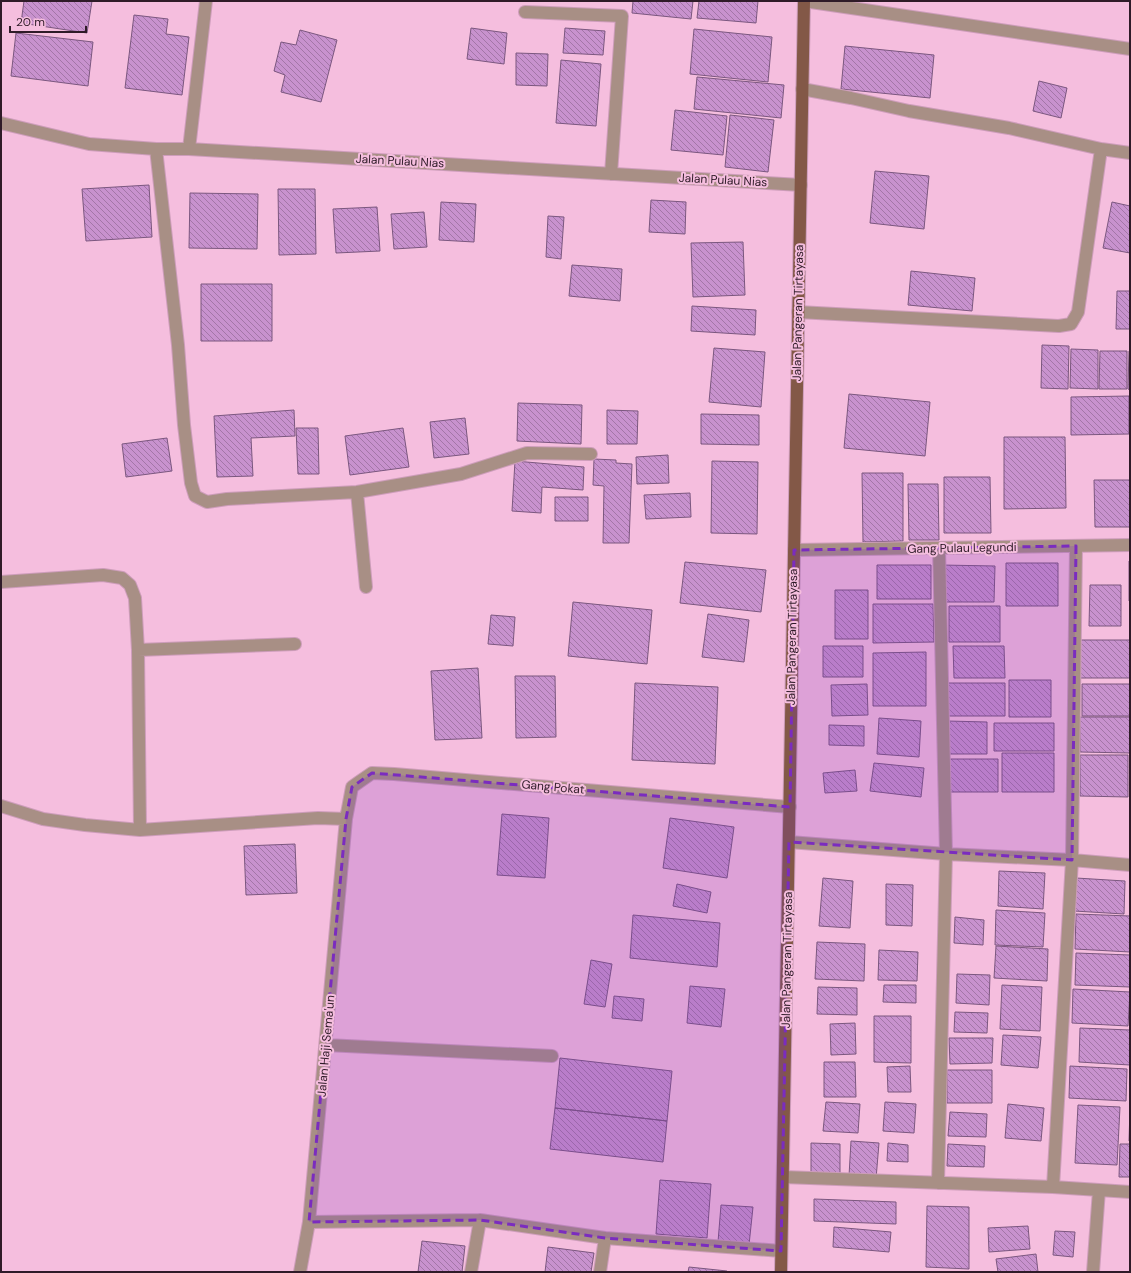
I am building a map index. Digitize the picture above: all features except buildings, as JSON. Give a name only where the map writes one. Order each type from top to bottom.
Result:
[{"type":"main road","name":"Jalan Pangeran Tirtayasa","points":[[781,1272],[804,1]]},
{"type":"street","points":[[189,149],[206,1]]},
{"type":"street","points":[[804,1],[1130,50]]},
{"type":"street","points":[[525,12],[622,16],[611,174]]},
{"type":"street","points":[[802,89],[909,111],[1009,128],[1102,149],[1130,153]]},
{"type":"street","name":"Jalan Pulau Nias","points":[[1,123],[89,144],[800,185]]},
{"type":"street","points":[[156,149],[178,345],[184,425],[191,483],[196,496],[207,502],[227,499],[356,492],[461,474],[527,454],[591,454]]},
{"type":"street","points":[[798,312],[1059,326],[1071,324],[1078,312],[1102,149]]},
{"type":"street","points":[[356,492],[366,586]]},
{"type":"street","name":"Gang Pulau Legundi","points":[[794,550],[1130,545]]},
{"type":"street","points":[[1053,1187],[1072,860],[1076,546]]},
{"type":"street","points":[[938,1183],[946,854],[939,548]]},
{"type":"street","points":[[1,582],[103,575],[122,578],[130,585],[135,598],[138,650],[140,830]]},
{"type":"street","points":[[138,650],[295,644]]},
{"type":"street","name":"Gang Pokat","points":[[346,819],[352,787],[372,773],[790,807]]},
{"type":"street","points":[[1,806],[43,819],[85,825],[140,830],[318,818],[346,819]]},
{"type":"street","name":"Jalan Haji Sema'un","points":[[300,1272],[310,1222],[346,819]]},
{"type":"street","points":[[789,842],[946,854],[1072,860],[1130,865]]},
{"type":"street","points":[[326,1045],[552,1056]]},
{"type":"street","points":[[783,1177],[1053,1187],[1130,1192]]},
{"type":"street","points":[[1092,1272],[1099,1190]]},
{"type":"street","points":[[310,1222],[480,1220],[605,1238],[781,1251]]},
{"type":"street","points":[[471,1272],[480,1220]]},
{"type":"street","points":[[600,1272],[605,1238]]},
{"type":"highlighted area","points":[[1076,546],[1072,860],[789,842],[781,1251],[605,1238],[480,1220],[309,1222],[346,819],[352,787],[372,773],[790,807],[794,550]]}]
